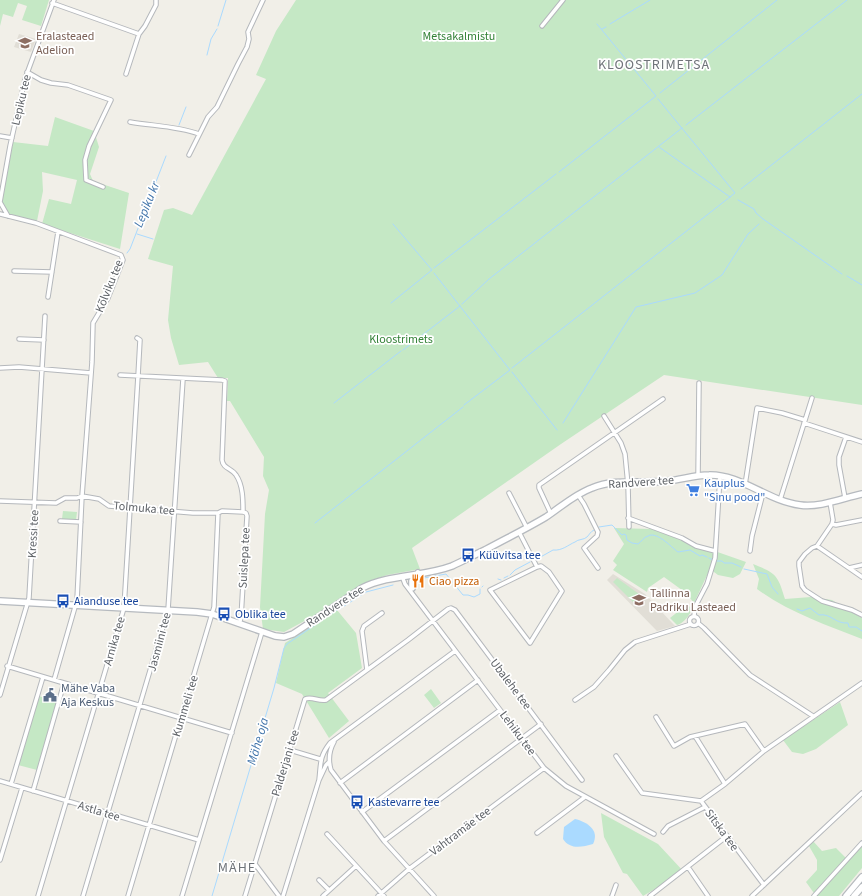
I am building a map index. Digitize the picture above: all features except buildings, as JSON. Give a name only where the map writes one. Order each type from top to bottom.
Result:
[{"type":"main road","name":"Randvere tee","points":[[0,601],[168,610],[212,614],[278,637],[293,634],[362,588],[372,583],[453,565],[527,528],[551,514],[578,495],[593,487],[603,484],[666,481],[698,476],[720,475],[780,500],[807,506],[862,494]]},
{"type":"main road","points":[[412,588],[412,581],[418,573]]},
{"type":"main road","points":[[846,896],[862,877]]},
{"type":"main road","points":[[854,896],[862,887]]},
{"type":"street","points":[[126,74],[139,34],[156,5],[156,0]]},
{"type":"street","points":[[190,155],[199,134],[208,117],[217,107],[247,47],[249,39],[248,32],[263,0]]},
{"type":"street","points":[[542,26],[563,0]]},
{"type":"street","points":[[53,2],[139,34]]},
{"type":"street","name":"Lepiku tee","points":[[0,202],[12,138],[27,72],[53,2]]},
{"type":"street","points":[[27,72],[41,80],[68,85],[112,100],[89,146],[85,160],[86,180],[103,187]]},
{"type":"street","points":[[130,122],[183,128],[199,134]]},
{"type":"street","points":[[0,136],[12,138]]},
{"type":"street","points":[[0,202],[8,216]]},
{"type":"street","name":"Kõlviku tee","points":[[0,214],[36,223],[123,257],[108,298],[93,323],[91,373]]},
{"type":"street","points":[[48,297],[58,232]]},
{"type":"street","points":[[14,271],[52,272]]},
{"type":"street","name":"Kressi tee","points":[[0,695],[28,603],[46,316]]},
{"type":"street","name":"Arnika tee","points":[[38,896],[124,608],[140,340],[138,338]]},
{"type":"street","points":[[19,339],[44,340]]},
{"type":"street","points":[[0,368],[19,367],[91,373],[76,605],[54,680]]},
{"type":"street","points":[[120,375],[183,378]]},
{"type":"street","name":"Suislepa tee","points":[[183,378],[225,381],[222,460],[225,467],[233,471],[237,476],[243,498],[243,512],[246,513],[247,516],[241,618],[239,624]]},
{"type":"street","name":"Jasmiini tee","points":[[83,896],[168,610],[183,378]]},
{"type":"street","points":[[698,476],[699,382]]},
{"type":"street","points":[[780,500],[812,398]]},
{"type":"street","points":[[551,514],[539,485],[663,399]]},
{"type":"street","points":[[745,485],[757,408],[782,413],[862,442]]},
{"type":"street","points":[[604,416],[615,432],[625,454],[629,527]]},
{"type":"street","points":[[845,498],[839,457],[846,437]]},
{"type":"street","points":[[691,624],[690,619],[694,616],[695,607],[713,567],[720,475]]},
{"type":"street","points":[[509,493],[527,528]]},
{"type":"street","points":[[750,551],[752,536],[763,493]]},
{"type":"street","points":[[578,495],[598,532],[597,536],[584,548],[598,568]]},
{"type":"street","name":"Tolmuka tee","points":[[0,501],[56,503],[66,498],[78,498],[82,496],[99,499],[108,506],[218,513],[222,510],[243,512]]},
{"type":"street","points":[[830,502],[833,520],[832,524],[817,546],[805,554],[799,562],[798,566],[802,586],[805,590],[822,601],[852,610],[862,615]]},
{"type":"street","name":"Kummeli tee","points":[[128,896],[214,607],[218,513]]},
{"type":"street","points":[[628,518],[682,538],[696,546],[715,551]]},
{"type":"street","points":[[832,524],[836,525],[862,520]]},
{"type":"street","points":[[60,521],[81,522]]},
{"type":"street","points":[[519,532],[537,566],[541,566],[548,572],[562,591],[530,643],[490,590],[537,566]]},
{"type":"street","points":[[817,546],[862,577]]},
{"type":"street","points":[[849,568],[862,565]]},
{"type":"street","name":"Lehiku tee","points":[[405,575],[415,596]]},
{"type":"street","name":"Lehiku tee","points":[[405,575],[405,584],[544,768],[559,781],[585,797],[654,834]]},
{"type":"street","name":"Ubalehe tee","points":[[433,620],[448,609],[451,608],[455,610],[582,780]]},
{"type":"street","points":[[366,670],[362,631],[364,626],[382,613]]},
{"type":"street","points":[[694,616],[698,619],[698,623],[750,675],[813,716]]},
{"type":"street","name":"Palderjani tee","points":[[245,896],[305,698],[323,701],[326,700],[433,620]]},
{"type":"street","points":[[575,700],[594,687],[625,650],[635,642],[698,623]]},
{"type":"street","points":[[182,896],[262,632]]},
{"type":"street","points":[[319,780],[321,760],[326,748],[455,651]]},
{"type":"street","points":[[8,666],[232,733]]},
{"type":"street","points":[[11,784],[43,677]]},
{"type":"street","points":[[340,783],[478,680]]},
{"type":"street","points":[[33,791],[64,683]]},
{"type":"street","points":[[701,801],[725,784],[764,751],[813,716],[862,684]]},
{"type":"street","points":[[362,812],[500,710]]},
{"type":"street","points":[[656,717],[674,746],[690,737],[745,724],[764,751]]},
{"type":"street","points":[[384,841],[540,724]]},
{"type":"street","points":[[695,736],[725,784]]},
{"type":"street","points":[[283,896],[319,780],[328,763],[334,741]]},
{"type":"street","points":[[290,750],[328,763]]},
{"type":"street","points":[[321,760],[326,756],[330,770],[384,841],[434,896]]},
{"type":"street","name":"Sitska tee","points":[[616,756],[642,793],[701,801],[764,885]]},
{"type":"street","name":"Vahtramäe tee","points":[[381,895],[408,869],[544,768]]},
{"type":"street","points":[[323,771],[325,769],[330,770]]},
{"type":"street","name":"Astla tee","points":[[0,781],[199,840]]},
{"type":"street","points":[[0,860],[22,788]]},
{"type":"street","points":[[752,896],[862,793]]},
{"type":"street","points":[[537,833],[585,797]]},
{"type":"street","points":[[663,832],[668,826],[705,807]]},
{"type":"street","points":[[327,834],[381,895]]},
{"type":"street","points":[[650,896],[727,836]]},
{"type":"street","points":[[814,896],[862,844]]},
{"type":"street","points":[[254,864],[279,896]]},
{"type":"street","points":[[323,896],[356,866]]},
{"type":"street","points":[[688,867],[708,896]]},
{"type":"street","points":[[319,880],[329,890]]},
{"type":"street","points":[[612,896],[616,885]]},
{"type":"shaded area","name":"Eralasteaed Adelion","points":[[19,34],[36,39],[31,52],[14,47]]},
{"type":"shaded area","name":"Tallinna Padriku Lasteaed","points":[[613,574],[645,594],[675,626],[657,631],[607,580]]},
{"type":"green space","points":[[0,0],[49,0],[41,26],[22,20],[27,6],[18,3],[13,17],[3,14],[0,26]]},
{"type":"green space","name":"Kloostrimets","points":[[296,0],[862,0],[862,405],[664,375],[561,444],[412,548],[420,569],[387,575],[360,585],[312,617],[284,632],[263,629],[260,607],[265,514],[269,490],[263,476],[264,457],[230,401],[227,401],[228,378],[218,378],[208,362],[179,365],[171,338],[168,320],[173,266],[148,259],[164,210],[173,208],[192,215],[266,79],[256,75],[276,31]]},
{"type":"green space","points":[[55,117],[94,131],[99,147],[90,174],[93,181],[129,193],[120,249],[42,224],[49,199],[71,204],[77,180],[42,172],[43,191],[37,221],[8,214],[2,202],[13,142],[48,146]]},
{"type":"green space","points":[[63,511],[77,512],[76,520],[62,519]]},
{"type":"green space","points":[[614,528],[652,529],[746,562],[740,574],[733,578],[718,575],[710,569],[694,603],[686,593],[664,577],[648,588],[647,592],[613,570],[617,565],[613,561],[624,544]]},
{"type":"green space","points":[[753,564],[767,570],[775,576],[785,599],[811,597],[832,600],[862,618],[862,639],[781,605],[757,589],[759,579]]},
{"type":"green space","points":[[617,578],[641,596],[634,603],[613,582]]},
{"type":"green space","points":[[690,606],[692,608],[690,613],[684,621],[679,624],[677,625],[670,618],[680,610],[683,613]]},
{"type":"green space","points":[[337,610],[356,633],[362,668],[328,693],[349,721],[329,738],[302,694],[276,683],[285,643]]},
{"type":"green space","points":[[431,689],[441,703],[434,708],[424,695]]},
{"type":"green space","points":[[39,696],[57,702],[37,770],[18,765]]},
{"type":"green space","points":[[840,702],[848,725],[816,749],[803,754],[792,752],[783,740]]},
{"type":"green space","points":[[601,813],[658,844],[684,872],[643,896],[627,874],[623,873],[604,837]]},
{"type":"green space","points":[[813,841],[822,851],[836,848],[848,860],[862,845],[862,868],[839,896],[816,896],[806,882],[817,870],[817,860],[809,846]]},
{"type":"water","points":[[575,819],[584,822],[594,831],[595,839],[593,844],[576,847],[569,845],[563,839],[564,827]]},
{"type":"waterway","name":"Lepiku kr","points":[[218,26],[226,0]]},
{"type":"waterway","points":[[610,24],[650,0]]},
{"type":"waterway","points":[[660,93],[777,0]]},
{"type":"waterway","points":[[686,125],[847,0]]},
{"type":"waterway","points":[[559,172],[656,96],[597,24]]},
{"type":"waterway","points":[[602,29],[606,27]]},
{"type":"waterway","name":"Lepiku kr","points":[[207,55],[211,39],[217,29]]},
{"type":"waterway","points":[[741,189],[862,94]]},
{"type":"waterway","points":[[512,368],[735,193],[658,99]]},
{"type":"waterway","name":"Lepiku kr","points":[[179,125],[186,107]]},
{"type":"waterway","points":[[462,304],[489,279],[682,128]]},
{"type":"waterway","points":[[659,147],[730,197]]},
{"type":"waterway","name":"Lepiku kr","points":[[127,253],[130,249],[166,156]]},
{"type":"waterway","points":[[434,268],[556,174]]},
{"type":"waterway","points":[[738,200],[754,209],[763,219],[842,274]]},
{"type":"waterway","points":[[391,303],[432,270],[393,224]]},
{"type":"waterway","points":[[563,423],[636,307],[695,293],[722,275],[748,234],[759,224]]},
{"type":"waterway","points":[[137,234],[153,239]]},
{"type":"waterway","points":[[434,273],[510,370],[464,405]]},
{"type":"waterway","points":[[847,276],[862,285]]},
{"type":"waterway","points":[[403,350],[460,306]]},
{"type":"waterway","points":[[334,403],[401,351]]},
{"type":"waterway","points":[[512,372],[557,430]]},
{"type":"waterway","points":[[315,523],[463,407]]},
{"type":"waterway","name":"Mähe oja","points":[[599,527],[612,525],[622,535],[626,535],[627,540],[632,543],[638,544],[644,538],[652,535],[664,540],[678,552],[690,550],[700,556],[702,555],[707,557]]},
{"type":"waterway","points":[[537,559],[553,550],[562,549],[578,540],[586,538],[594,530]]},
{"type":"waterway","name":"Mähe oja","points":[[709,558],[713,560]]},
{"type":"waterway","points":[[717,561],[732,563],[741,567]]},
{"type":"waterway","name":"Mähe oja","points":[[510,575],[515,570],[530,562]]},
{"type":"waterway","points":[[744,569],[767,574],[772,587],[778,594]]},
{"type":"waterway","points":[[424,578],[446,574],[463,595],[474,597],[480,594],[480,589]]},
{"type":"waterway","name":"Mähe oja","points":[[504,578],[508,576]]},
{"type":"waterway","name":"Mähe oja","points":[[341,608],[366,592],[393,585]]},
{"type":"waterway","points":[[797,609],[802,611],[810,608],[819,615],[848,623],[849,627],[856,627],[862,631]]},
{"type":"waterway","name":"Mähe oja","points":[[212,896],[274,688],[284,648],[287,644],[337,610]]},
{"type":"place","name":"Eralasteaed Adelion","points":[[25,43]]},
{"type":"place","name":"Kauplus \"Sinu pood\"","points":[[693,490]]},
{"type":"place","name":"Küüvitsa tee","points":[[468,555]]},
{"type":"place","name":"Ciao pizza","points":[[418,581]]},
{"type":"place","name":"Tallinna Padriku Lasteaed","points":[[639,600]]},
{"type":"place","name":"Aianduse tee","points":[[63,601]]},
{"type":"place","name":"Oblika tee","points":[[224,614]]},
{"type":"place","name":"Mähe Vaba Aja Keskus","points":[[50,695]]},
{"type":"place","name":"Kastevarre tee","points":[[357,802]]},
{"type":"district","name":"KLOOSTRIMETSA","points":[[654,64]]},
{"type":"district","name":"MÄHE","points":[[237,867]]},
{"type":"park label","name":"Metsakalmistu","points":[[459,36]]}]
